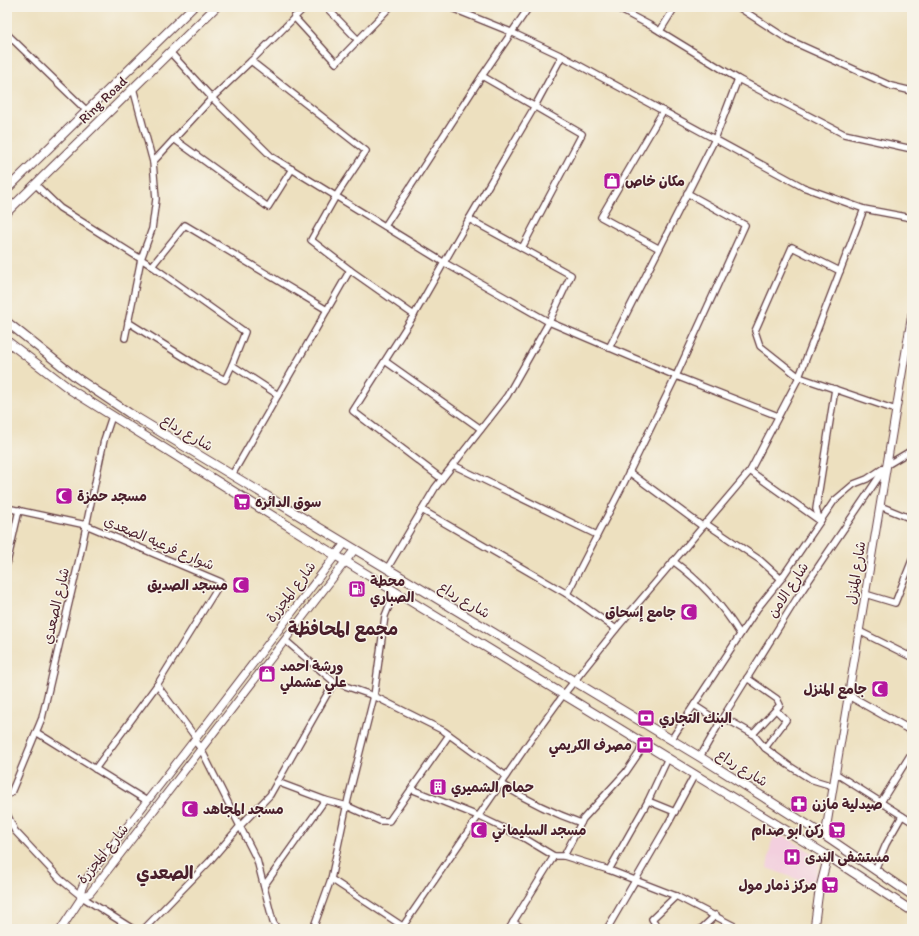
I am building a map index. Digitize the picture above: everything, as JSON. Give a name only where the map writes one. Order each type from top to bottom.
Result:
[{"type":"main road","name":"Ring Road","points":[[7,189],[193,7]]},
{"type":"main road","name":"Ring Road","points":[[7,212],[216,7]]},
{"type":"main road","name":"شارع رداع","points":[[7,322],[77,378],[129,413],[700,757],[825,836],[912,895]]},
{"type":"main road","name":"شارع رداع","points":[[7,340],[71,390],[112,416],[335,556],[395,591],[828,856],[912,911]]},
{"type":"street","points":[[153,162],[212,98],[305,7]]},
{"type":"street","points":[[326,7],[358,40]]},
{"type":"street","points":[[294,18],[336,63],[390,7]]},
{"type":"street","points":[[449,7],[511,32],[562,56],[803,187],[864,209],[912,218]]},
{"type":"street","points":[[385,226],[482,76],[529,7]]},
{"type":"street","points":[[615,7],[660,31],[738,79],[844,134],[912,149]]},
{"type":"street","points":[[660,31],[675,7]]},
{"type":"street","points":[[738,7],[789,40],[891,86],[912,92]]},
{"type":"street","points":[[7,34],[87,111]]},
{"type":"street","points":[[170,52],[212,98],[272,157],[443,262],[549,322],[676,376],[778,416]]},
{"type":"street","points":[[442,479],[353,411],[414,315],[443,262],[535,106],[562,56]]},
{"type":"street","points":[[251,61],[366,151],[336,196],[311,240],[350,270],[414,315]]},
{"type":"street","points":[[482,76],[582,134],[522,248]]},
{"type":"street","points":[[608,348],[714,139],[738,79]]},
{"type":"street","points":[[125,338],[141,260],[152,229],[156,199],[153,162],[133,88]]},
{"type":"street","points":[[658,248],[601,217],[663,111]]},
{"type":"street","points":[[174,139],[268,207],[292,169]]},
{"type":"street","points":[[35,184],[60,208],[152,266],[245,332],[225,380],[198,366],[128,322]]},
{"type":"street","points":[[568,594],[676,376],[745,225],[687,193]]},
{"type":"street","points":[[331,879],[404,928],[478,816],[564,694],[703,524],[750,471],[799,377],[864,209]]},
{"type":"street","points":[[388,569],[435,488],[507,396],[549,322],[571,275],[469,218]]},
{"type":"street","points":[[152,266],[185,225],[327,310]]},
{"type":"street","points":[[840,271],[792,247],[755,331],[760,346],[799,377],[896,410]]},
{"type":"street","points":[[232,475],[350,270]]},
{"type":"street","name":"شارع المنزل","points":[[825,836],[912,314]]},
{"type":"street","points":[[385,361],[481,429]]},
{"type":"street","points":[[232,365],[278,395]]},
{"type":"street","points":[[820,521],[816,509],[836,389]]},
{"type":"street","name":"شارع الصعدي","points":[[7,795],[11,793],[42,718],[104,440],[112,416]]},
{"type":"street","name":"شارع الامن","points":[[700,757],[797,598],[886,467],[912,450]]},
{"type":"street","points":[[453,466],[597,535]]},
{"type":"street","points":[[671,740],[757,609],[781,579],[834,501],[854,484],[867,479],[886,467]]},
{"type":"street","points":[[750,471],[820,521]]},
{"type":"street","points":[[629,472],[703,524],[760,560],[781,579]]},
{"type":"street","points":[[880,506],[912,519]]},
{"type":"street","points":[[7,508],[86,525]]},
{"type":"street","points":[[7,563],[19,510]]},
{"type":"street","points":[[422,510],[568,594],[616,629]]},
{"type":"street","name":"شوارع فرعيه الصعدي","points":[[86,525],[221,582],[158,685],[95,769]]},
{"type":"street","name":"شارع المجزرة","points":[[345,543],[85,881],[82,887],[82,897],[90,893],[94,888],[355,549]]},
{"type":"street","points":[[865,594],[895,603],[912,560]]},
{"type":"street","points":[[673,561],[683,568],[724,610],[740,634]]},
{"type":"street","points":[[313,929],[331,879],[374,696],[385,616],[395,591]]},
{"type":"street","points":[[859,631],[911,656]]},
{"type":"street","points":[[285,640],[334,682],[374,696],[449,735],[506,776]]},
{"type":"street","points":[[747,678],[777,699],[780,705],[753,734]]},
{"type":"street","points":[[144,929],[209,862],[240,826],[270,795],[334,682]]},
{"type":"street","points":[[158,685],[201,749],[257,860],[273,922],[277,929]]},
{"type":"street","points":[[848,695],[912,732]]},
{"type":"street","points":[[694,705],[753,734],[765,748],[810,779],[833,786]]},
{"type":"street","points":[[765,748],[786,720],[776,710]]},
{"type":"street","points":[[36,732],[147,801]]},
{"type":"street","points":[[277,782],[325,800],[347,806],[380,821],[389,821],[449,735]]},
{"type":"street","points":[[564,856],[581,823],[626,772],[640,753],[643,742]]},
{"type":"street","points":[[881,802],[912,752]]},
{"type":"street","points":[[609,870],[648,801],[668,758]]},
{"type":"street","points":[[835,773],[912,822]]},
{"type":"street","points":[[607,929],[636,881],[695,774]]},
{"type":"street","points":[[501,784],[553,813],[581,823]]},
{"type":"street","points":[[411,789],[478,816],[524,838],[554,856],[564,856],[609,870],[676,896],[716,915],[740,929]]},
{"type":"street","points":[[264,886],[325,800]]},
{"type":"street","points":[[648,801],[675,812]]},
{"type":"street","points":[[7,814],[15,831],[60,879],[82,897],[133,929]]},
{"type":"street","points":[[875,870],[886,844],[902,816]]},
{"type":"street","points":[[509,929],[554,856]]},
{"type":"street","points":[[814,929],[819,891],[828,856]]},
{"type":"street","points":[[659,929],[652,919],[676,896]]},
{"type":"street","points":[[61,929],[82,897]]},
{"type":"street","points":[[701,929],[716,915]]},
{"type":"street","points":[[513,922],[524,929]]},
{"type":"shaded area","name":"مستشفى الندى","points":[[776,831],[811,852],[819,863],[813,885],[767,868],[771,844]]},
{"type":"place","name":"مكان خاص","points":[[612,181]]},
{"type":"place","name":"مسجد حمزة","points":[[64,496]]},
{"type":"place","name":"سوق الدائره","points":[[242,502]]},
{"type":"place","name":"مسجد الصديق","points":[[241,585]]},
{"type":"place","name":"محطة الصباري","points":[[357,589]]},
{"type":"place","name":"جامع إسحاق","points":[[689,612]]},
{"type":"place","name":"ورشة احمد علي عشملي","points":[[267,674]]},
{"type":"place","name":"جامع المنزل","points":[[880,689]]},
{"type":"place","name":"البنك التجاري","points":[[646,718]]},
{"type":"place","name":"مصرف الكريمي","points":[[645,745]]},
{"type":"place","name":"حمام الشميري","points":[[438,787]]},
{"type":"place","name":"صيدلية مازن","points":[[799,804]]},
{"type":"place","name":"مسجد المجاهد","points":[[190,809]]},
{"type":"place","name":"مسجد السليماني","points":[[479,830]]},
{"type":"place","name":"ركن ابو صدام","points":[[837,830]]},
{"type":"place","name":"مستشفى الندى","points":[[792,857]]},
{"type":"place","name":"مركز ذمار مول","points":[[830,885]]},
{"type":"district","name":"مجمع المحافظة","points":[[343,629]]},
{"type":"district","name":"الصعدي","points":[[165,873]]}]
